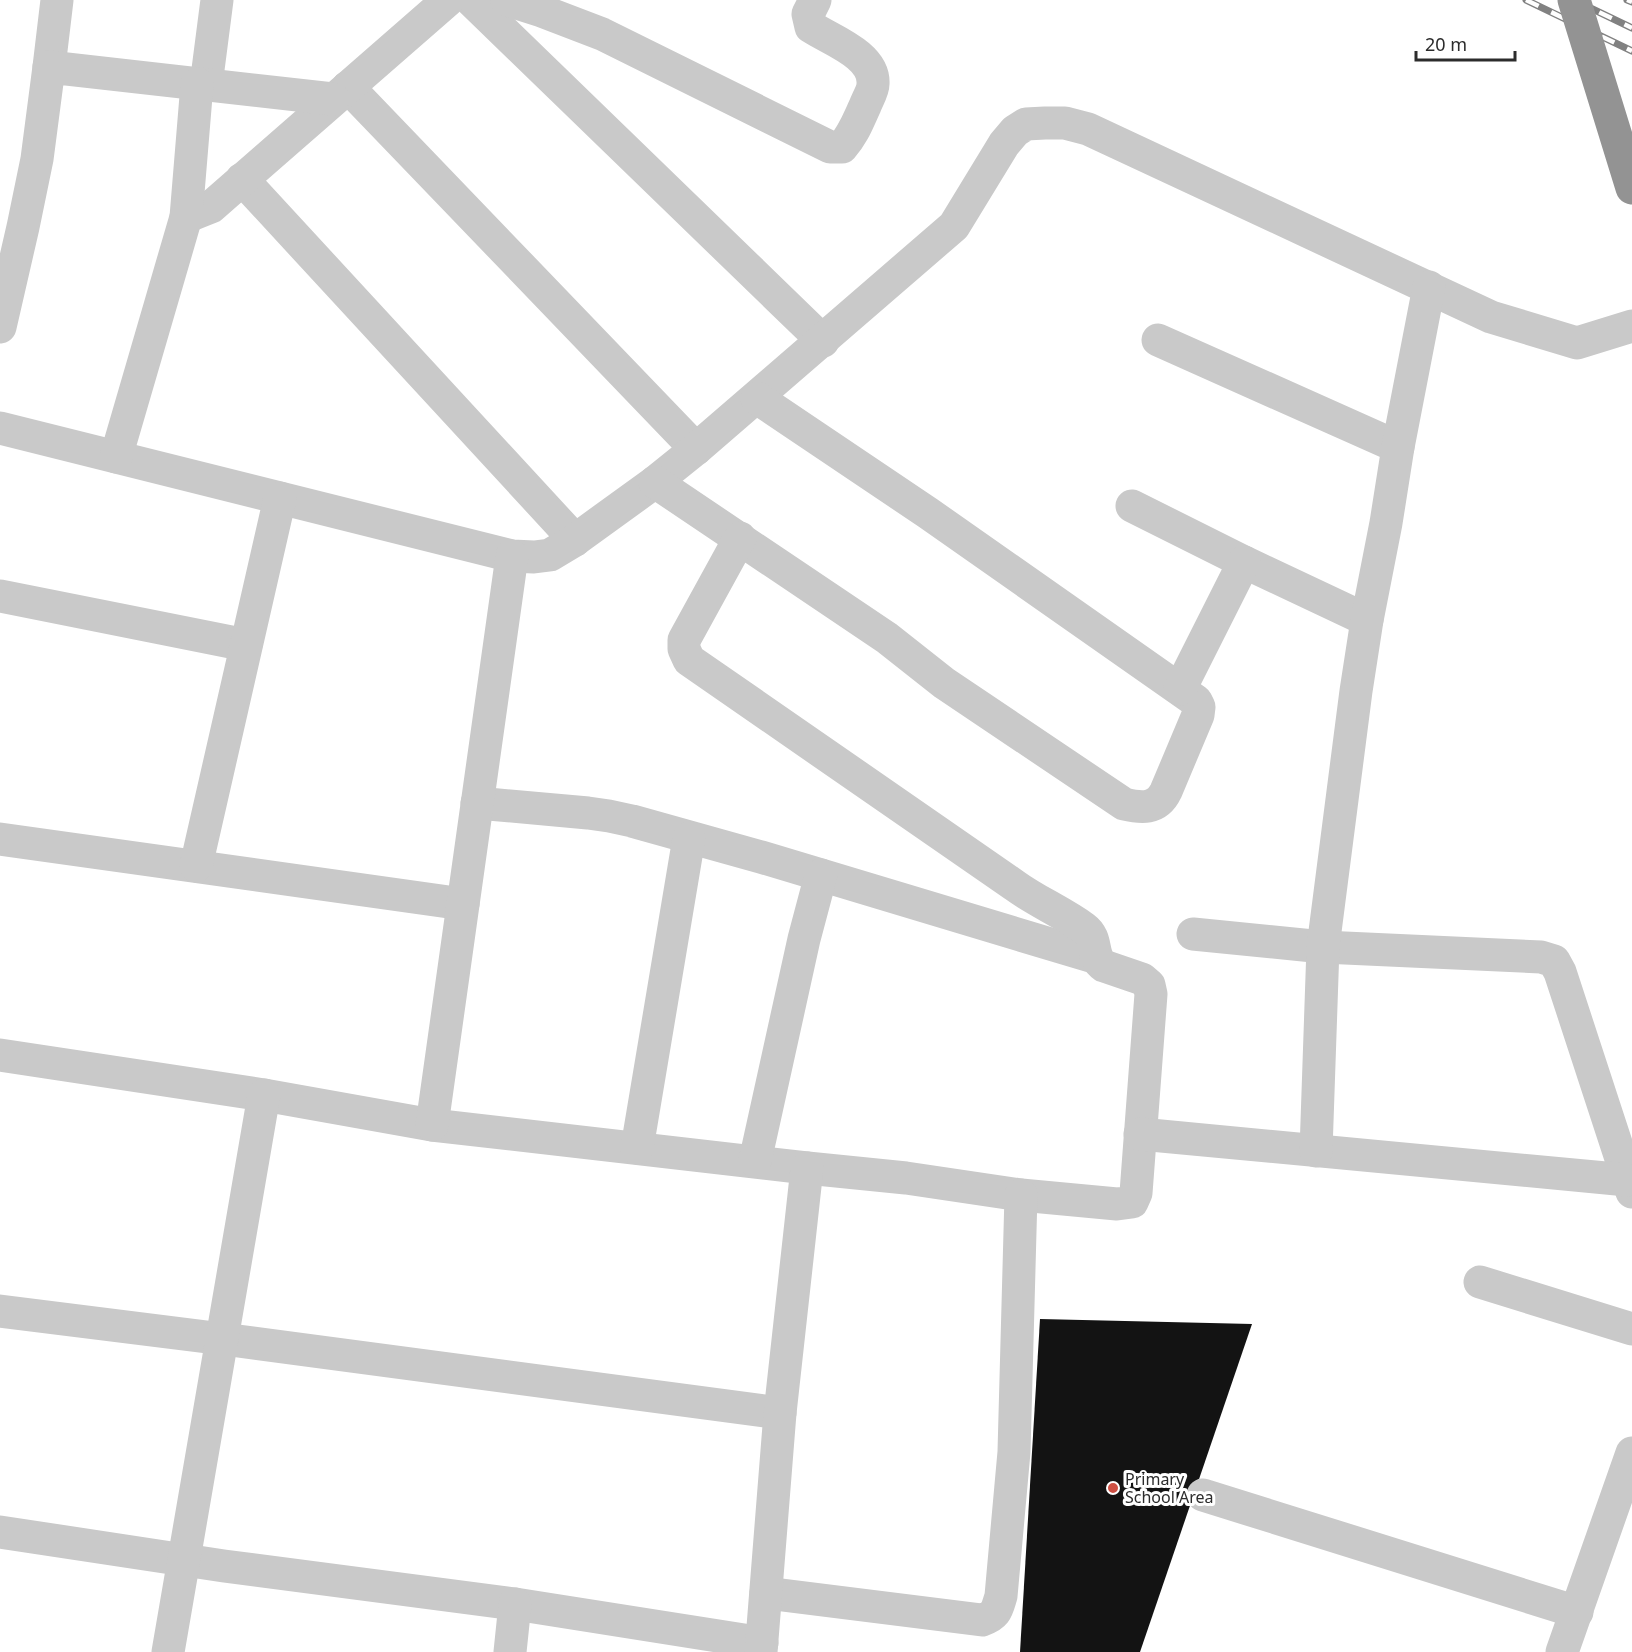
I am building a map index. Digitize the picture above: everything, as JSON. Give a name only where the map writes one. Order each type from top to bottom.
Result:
[{"type":"highway","points":[[1574,0],[1632,188]]},
{"type":"street","points":[[0,327],[37,159],[57,0]]},
{"type":"street","points":[[116,457],[186,217],[202,85],[217,0]]},
{"type":"street","points":[[186,217],[211,207],[448,0]]},
{"type":"street","points":[[471,0],[823,341]]},
{"type":"street","points":[[507,0],[602,34],[830,147],[842,147],[856,126],[873,86],[871,70],[860,57],[811,27],[808,14],[815,0]]},
{"type":"street","points":[[49,67],[202,85],[341,93],[696,450]]},
{"type":"street","points":[[0,428],[512,556],[550,555],[655,482],[696,450],[954,226],[1004,144],[1015,131],[1026,124],[1065,123],[1088,129],[1491,317],[1576,343],[1632,326]]},
{"type":"street","points":[[242,179],[574,540]]},
{"type":"street","points":[[1316,1151],[1323,947],[1356,691],[1398,447],[1429,287]]},
{"type":"street","points":[[1158,340],[1398,447]]},
{"type":"street","points":[[655,482],[887,638],[944,683],[1124,804],[1143,807],[1160,801],[1198,711],[1197,702],[938,520],[757,398]]},
{"type":"street","points":[[196,866],[280,498]]},
{"type":"street","points":[[1132,506],[1367,620]]},
{"type":"street","points":[[0,1055],[264,1095],[432,1125],[906,1178],[1021,1195],[1117,1204],[1132,1202],[1136,1193],[1151,994],[1149,985],[1142,979],[1099,963],[1093,939],[1083,927],[1017,888],[689,660],[684,649],[684,640],[740,538]]},
{"type":"street","points":[[432,1125],[512,556]]},
{"type":"street","points":[[1180,689],[1244,562]]},
{"type":"street","points":[[0,596],[246,645]]},
{"type":"street","points":[[477,803],[609,816],[761,857],[1097,958]]},
{"type":"street","points":[[638,1148],[689,838]]},
{"type":"street","points":[[0,839],[463,904]]},
{"type":"street","points":[[755,1161],[804,939],[821,875]]},
{"type":"street","points":[[1140,1134],[1630,1186],[1560,972],[1554,961],[1542,957],[1323,947],[1193,934]]},
{"type":"street","points":[[168,1652],[264,1095]]},
{"type":"street","points":[[0,1532],[184,1560],[514,1604],[762,1648],[780,1413],[807,1168]]},
{"type":"street","points":[[766,1593],[982,1620],[991,1617],[998,1609],[1014,1452],[1021,1195]]},
{"type":"street","points":[[1479,1282],[1632,1329]]},
{"type":"street","points":[[0,1311],[780,1413]]},
{"type":"street","points":[[1562,1652],[1632,1453]]},
{"type":"street","points":[[1203,1495],[1576,1612]]},
{"type":"street","points":[[510,1652],[514,1604]]},
{"type":"building","name":"Primary School Area","points":[[1040,1319],[1252,1324],[1140,1652],[1020,1652]]},
{"type":"railway","points":[[1526,0],[1632,51]]},
{"type":"railway","points":[[1574,0],[1632,28]]},
{"type":"railway","points":[[1627,0],[1632,2]]},
{"type":"place","name":"Primary School Area","points":[[1113,1488]]}]
